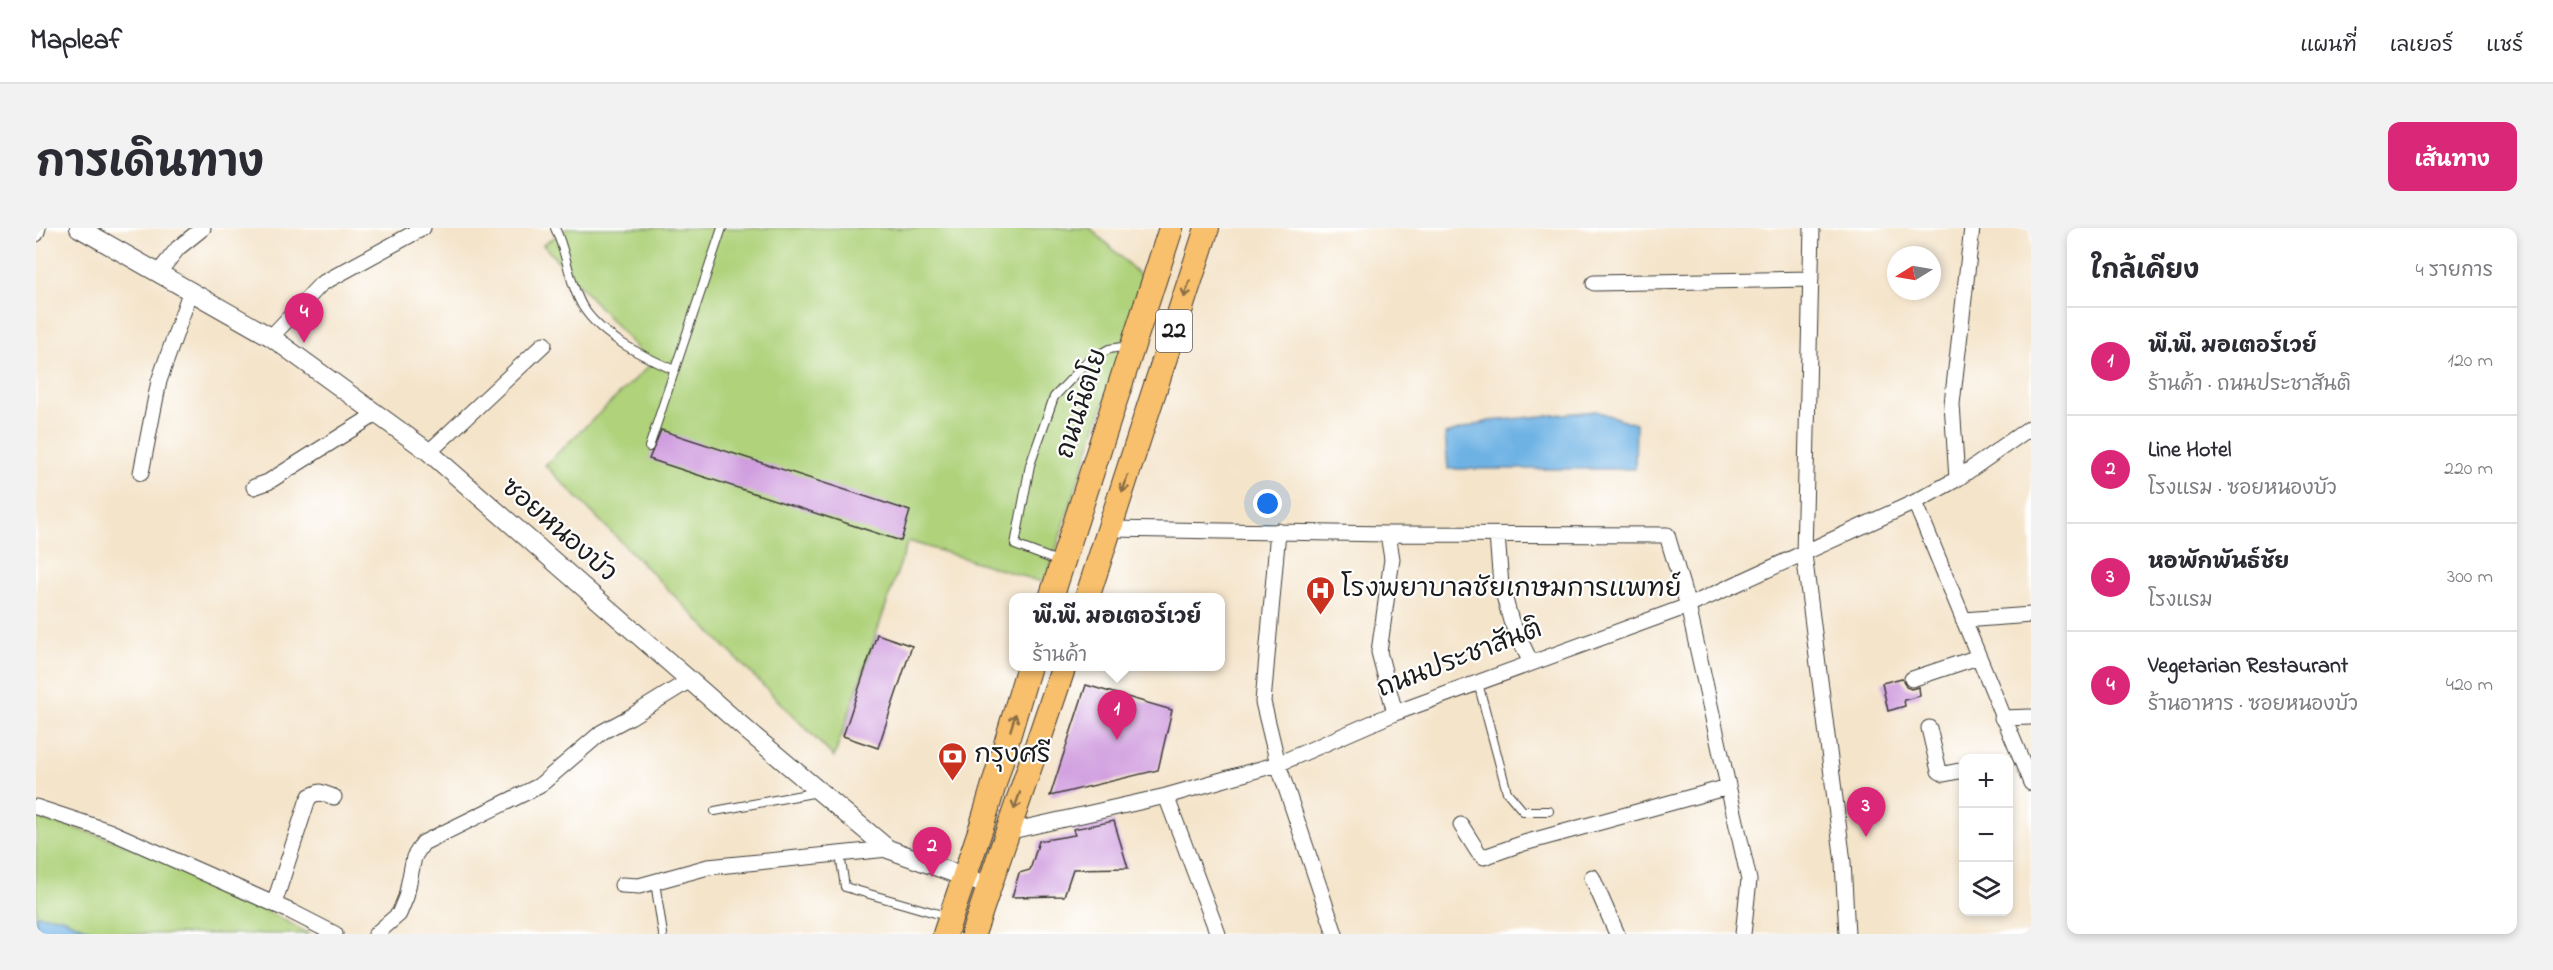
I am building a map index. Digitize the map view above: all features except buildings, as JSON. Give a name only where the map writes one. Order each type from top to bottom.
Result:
[{"type":"main road","name":"ถนนนิตโย","points":[[1051,593],[1171,228]]},
{"type":"main road","name":"22","points":[[1089,593],[1207,228]]},
{"type":"main road","points":[[1109,418],[1142,429]]},
{"type":"main road","points":[[947,926],[982,825],[1028,671]]},
{"type":"main road","points":[[973,934],[1062,671]]},
{"type":"main road","name":"ถนนประชาสันติ","points":[[982,825],[1007,832]]},
{"type":"street","points":[[36,234],[38,228]]},
{"type":"street","name":"ซอยหนองบัว","points":[[79,228],[271,337],[429,452],[888,849],[989,885]]},
{"type":"street","points":[[159,272],[178,248],[203,228]]},
{"type":"street","points":[[271,337],[321,284],[423,228]]},
{"type":"street","points":[[1812,228],[1804,554],[1843,862],[1847,934]]},
{"type":"street","points":[[1957,479],[1952,404],[1972,228]]},
{"type":"street","points":[[1594,283],[1811,279]]},
{"type":"street","points":[[141,473],[159,381],[191,290]]},
{"type":"street","points":[[429,452],[544,344]]},
{"type":"street","points":[[254,487],[268,482],[376,414]]},
{"type":"street","name":"ถนนประชาสันติ","points":[[1007,832],[1166,796],[1278,765],[1395,713],[1688,606],[1915,502],[1957,479],[2031,427]]},
{"type":"street","points":[[1915,502],[2002,718],[2014,760],[2031,783]]},
{"type":"street","points":[[1111,529],[1388,534],[1667,535],[1688,606],[1749,880],[1743,934]]},
{"type":"street","points":[[1278,531],[1263,702],[1278,765],[1335,934]]},
{"type":"street","points":[[1388,534],[1392,559],[1379,651],[1395,713]]},
{"type":"street","points":[[1497,535],[1501,585],[1511,621],[1531,663]]},
{"type":"street","points":[[1963,621],[2031,615]]},
{"type":"street","points":[[1912,679],[1978,657]]},
{"type":"street","points":[[376,934],[399,914],[406,897],[414,857],[423,843],[539,786],[602,732],[690,680]]},
{"type":"street","points":[[2002,718],[2031,717]]},
{"type":"street","points":[[1929,728],[1939,771],[1944,774],[1959,771]]},
{"type":"street","points":[[1461,825],[1478,852],[1484,856],[1728,787]]},
{"type":"street","points":[[274,904],[310,796],[320,792],[334,797]]},
{"type":"street","points":[[1166,796],[1218,934]]},
{"type":"street","points":[[36,807],[110,831],[274,904],[335,934]]},
{"type":"street","points":[[622,885],[639,886],[708,867],[888,849]]},
{"type":"street","points":[[1592,876],[1617,934]]},
{"type":"lane","points":[[555,228],[583,307],[600,325],[625,345],[674,370]]},
{"type":"lane","points":[[649,447],[722,228]]},
{"type":"lane","points":[[1062,562],[1015,544],[1030,465],[1054,397],[1089,360],[1109,349],[1131,345]]},
{"type":"lane","points":[[1478,683],[1508,792],[1523,811],[1549,811]]},
{"type":"lane","points":[[715,811],[820,792]]},
{"type":"lane","points":[[840,854],[845,887],[947,926]]},
{"type":"lane","points":[[655,882],[663,934]]},
{"type":"green space","points":[[568,228],[1090,228],[1144,279],[1045,583],[908,541],[834,757],[545,465],[651,364],[543,245]]},
{"type":"green space","points":[[36,819],[72,827],[142,851],[211,882],[309,934],[36,934]]},
{"type":"water","points":[[1596,411],[1636,424],[1635,469],[1448,469],[1445,434],[1489,421]]},
{"type":"water","points":[[36,915],[60,917],[99,934],[36,934]]},
{"type":"place","name":"Vegetarian Restaurant","points":[[304,343]]},
{"type":"place","name":"โรงพยาบาลชัยเกษมการแพทย์","points":[[1320,616]]},
{"type":"place","name":"พี.พี. มอเตอร์เวย์","points":[[1117,740]]},
{"type":"place","name":"กรุงศรี","points":[[953,782]]},
{"type":"place","name":"หอพักพันธ์ชัย","points":[[1866,837]]},
{"type":"place","name":"Line Hotel","points":[[932,877]]}]
